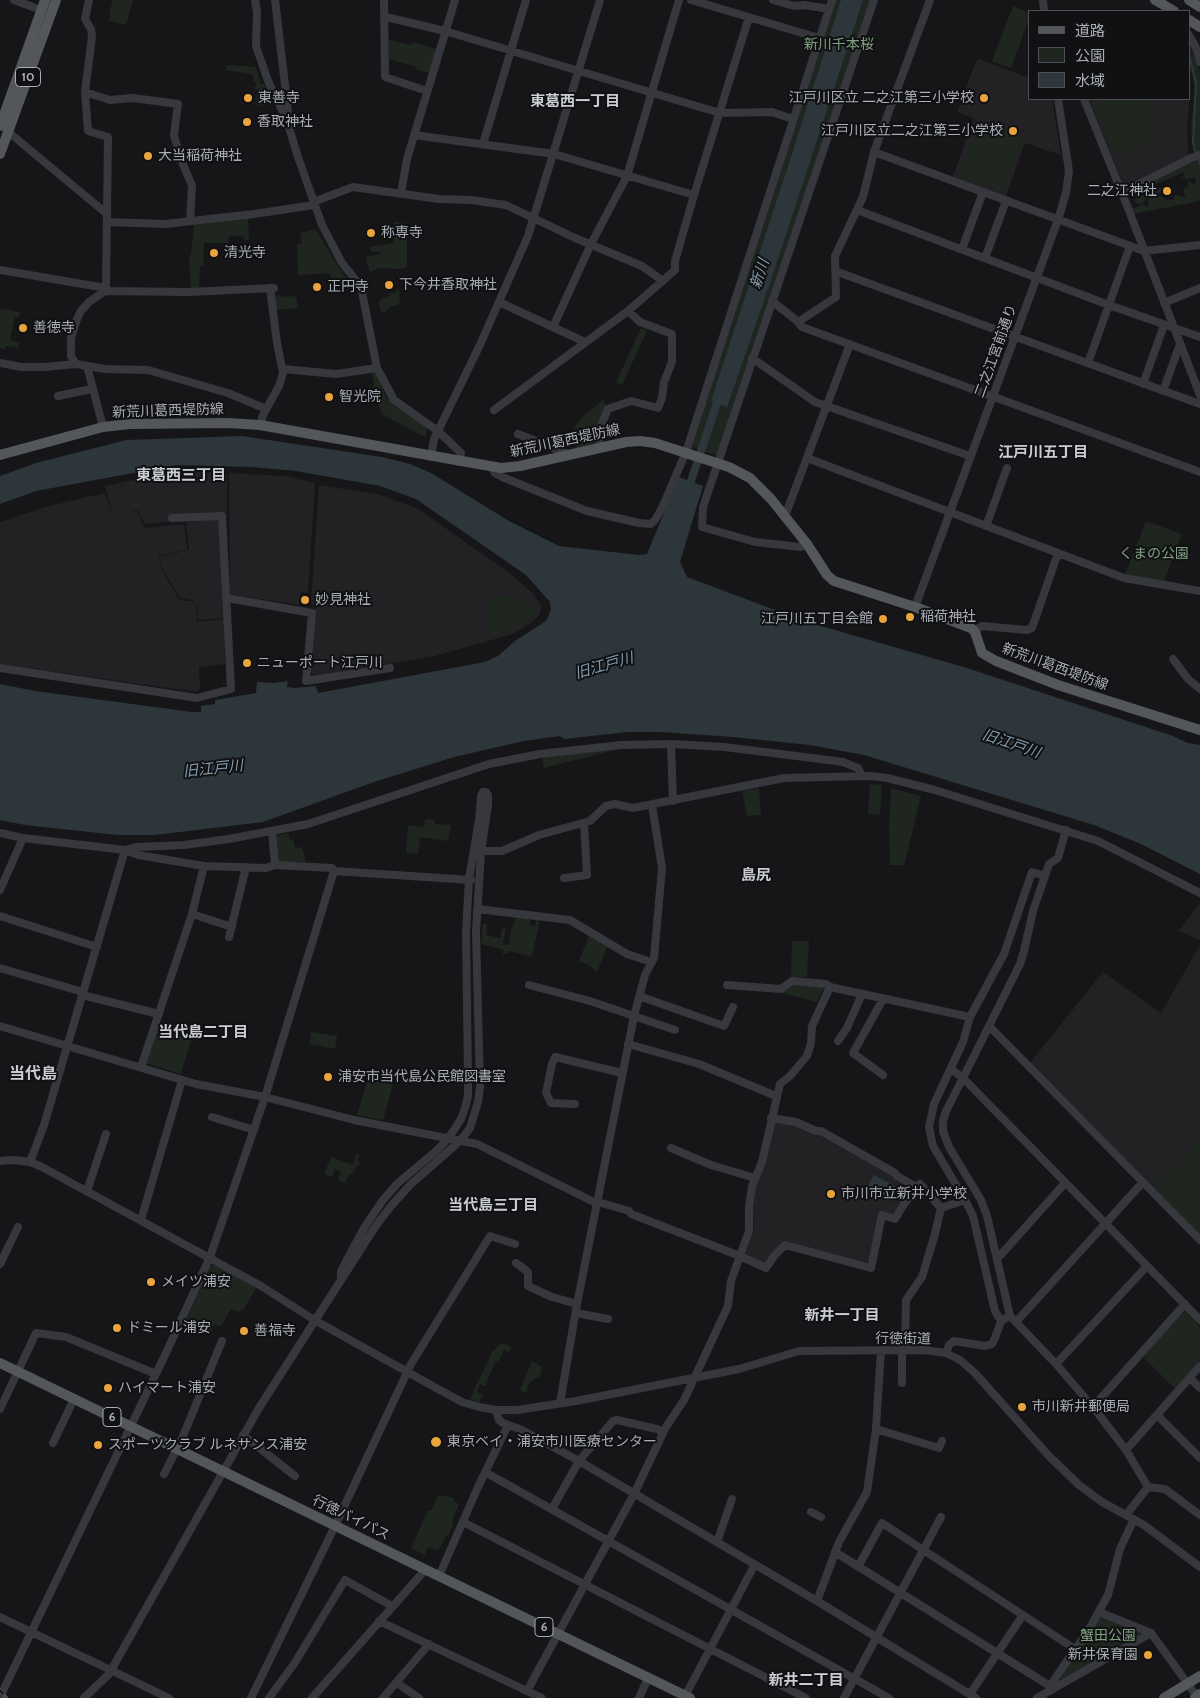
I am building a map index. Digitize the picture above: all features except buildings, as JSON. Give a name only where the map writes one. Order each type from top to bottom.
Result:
[{"type":"main road","name":"10","points":[[0,154],[2,127],[45,0]]},
{"type":"main road","name":"10","points":[[2,127],[56,0]]},
{"type":"main road","points":[[1154,0],[1167,10]]},
{"type":"main road","points":[[1190,0],[1200,6]]},
{"type":"main road","name":"新荒川葛西堤防線","points":[[0,455],[103,427],[130,424],[227,422],[260,425],[501,468],[520,466],[626,442],[640,441],[664,445],[716,462],[750,478],[765,491],[807,544],[827,575],[834,581],[915,607],[974,631],[982,653],[996,661],[1058,685],[1200,730]]},
{"type":"main road","name":"行徳バイパス","points":[[0,1363],[688,1697]]},
{"type":"main road","points":[[1164,1698],[1200,1676]]},
{"type":"street","points":[[14,0],[41,10]]},
{"type":"street","points":[[89,0],[85,19],[91,29],[92,37],[85,92],[88,132],[108,137],[106,290]]},
{"type":"street","points":[[255,0],[257,12],[256,46],[268,81],[286,118],[322,225],[342,263],[359,284],[377,368],[394,400],[438,431],[461,453],[459,462]]},
{"type":"street","points":[[275,0],[288,111],[286,118]]},
{"type":"street","points":[[384,0],[386,17],[385,77],[427,91]]},
{"type":"street","points":[[402,193],[414,136],[455,0]]},
{"type":"street","points":[[483,144],[526,0]]},
{"type":"street","points":[[431,457],[434,439],[499,302],[535,218],[600,0]]},
{"type":"street","points":[[553,327],[591,244],[627,176],[679,0]]},
{"type":"street","points":[[691,0],[819,38]]},
{"type":"street","points":[[773,0],[794,6],[804,5],[828,9]]},
{"type":"street","points":[[492,467],[495,473],[508,480],[587,511],[651,524],[655,520],[688,453],[832,0]]},
{"type":"street","points":[[807,544],[801,547],[755,542],[702,527],[703,507],[716,462],[874,0]]},
{"type":"street","points":[[798,322],[836,297],[834,256],[863,197],[874,152],[930,0]]},
{"type":"street","points":[[386,17],[445,31],[720,113],[772,112],[793,119]]},
{"type":"street","points":[[494,410],[628,311],[675,270],[694,195],[749,18]]},
{"type":"street","points":[[1190,38],[1196,48],[1200,62]]},
{"type":"street","points":[[85,92],[110,100],[134,98],[178,104],[174,135],[180,157],[192,186],[190,220]]},
{"type":"street","name":"二之江宮前通り","points":[[915,607],[1058,220],[1066,193],[1069,171],[1058,100]]},
{"type":"street","points":[[1084,100],[1200,395]]},
{"type":"street","points":[[2,127],[107,218],[165,224],[254,214],[314,204],[353,187],[439,199],[471,200],[506,205],[575,238],[642,266],[663,281]]},
{"type":"street","points":[[414,136],[554,154],[694,195]]},
{"type":"street","points":[[874,152],[1144,252],[1200,245]]},
{"type":"street","points":[[1122,193],[1196,156]]},
{"type":"street","points":[[962,249],[983,192]]},
{"type":"street","points":[[985,258],[1006,201]]},
{"type":"street","points":[[857,210],[1164,326],[1200,337]]},
{"type":"street","points":[[1088,363],[1130,246]]},
{"type":"street","points":[[0,270],[106,290],[189,292],[272,288],[276,343],[283,369],[278,386],[260,425]]},
{"type":"street","points":[[835,271],[1200,404]]},
{"type":"street","points":[[1164,303],[1200,288]]},
{"type":"street","points":[[76,364],[71,356],[72,338],[77,319],[89,302],[106,290]]},
{"type":"street","points":[[499,302],[585,342]]},
{"type":"street","points":[[772,302],[802,327],[1200,472]]},
{"type":"street","points":[[600,448],[599,430],[608,409],[631,402],[658,408],[662,398],[664,382],[672,362],[672,334],[640,322],[628,311]]},
{"type":"street","points":[[1143,384],[1164,326]]},
{"type":"street","points":[[785,516],[850,344]]},
{"type":"street","points":[[1163,391],[1180,344]]},
{"type":"street","points":[[752,358],[815,402],[970,456]]},
{"type":"street","points":[[0,363],[21,367],[76,364],[105,369],[148,370],[228,393],[266,409]]},
{"type":"street","points":[[87,366],[103,427]]},
{"type":"street","points":[[283,369],[336,374],[377,368]]},
{"type":"street","points":[[58,396],[92,389]]},
{"type":"street","points":[[518,434],[568,454]]},
{"type":"street","points":[[806,458],[1124,578],[1200,591]]},
{"type":"street","points":[[986,526],[1008,468]]},
{"type":"street","points":[[0,668],[197,698],[231,689],[222,516],[172,518]]},
{"type":"street","points":[[974,631],[982,626],[1027,630],[1032,628],[1058,553]]},
{"type":"street","points":[[227,598],[312,613],[306,681],[390,668]]},
{"type":"street","points":[[1173,659],[1188,679],[1200,689]]},
{"type":"street","points":[[125,850],[137,847],[184,845],[272,832],[308,824],[489,764],[584,748],[650,744],[724,747],[843,762],[858,768],[862,776]]},
{"type":"street","points":[[671,744],[673,801]]},
{"type":"street","points":[[478,851],[502,851],[539,835],[590,821],[606,806],[615,804],[626,808],[633,808],[784,778],[862,776],[887,778],[935,790],[1098,841],[1200,893]]},
{"type":"street","points":[[84,1698],[111,1671],[243,1435],[341,1277],[346,1274],[375,1227],[391,1206],[411,1184],[460,1141],[474,1120],[480,1088],[476,932],[480,882],[478,851],[481,796],[483,792],[486,792],[488,795],[488,805],[478,851],[469,879],[466,932],[468,1096],[461,1119],[448,1138],[435,1152],[390,1190],[364,1228],[341,1271],[341,1277]]},
{"type":"street","points":[[560,1404],[577,1304],[628,1044],[645,975],[654,958],[662,868],[652,805]]},
{"type":"street","points":[[564,878],[587,876],[584,823]]},
{"type":"street","points":[[1066,830],[1058,858],[1049,864],[1033,911],[1020,964],[946,1111],[943,1131],[949,1147],[981,1200],[987,1216],[996,1259],[1013,1319],[1056,1364],[1093,1407],[1126,1450],[1148,1487]]},
{"type":"street","points":[[272,832],[275,866]]},
{"type":"street","points":[[0,833],[22,838],[125,850],[138,855],[204,866],[332,868],[334,871],[469,879],[480,882]]},
{"type":"street","points":[[0,890],[22,838]]},
{"type":"street","points":[[0,1161],[30,1162],[44,1125],[125,850]]},
{"type":"street","points":[[141,1067],[192,914],[204,866]]},
{"type":"street","points":[[229,937],[246,868]]},
{"type":"street","points":[[0,1697],[156,1374],[210,1257],[265,1097],[334,871]]},
{"type":"street","points":[[1001,1321],[995,1311],[973,1216],[933,1146],[929,1127],[934,1104],[963,1042],[970,1017],[1004,954],[1032,872],[1045,876]]},
{"type":"street","points":[[477,909],[570,920],[628,954],[651,962]]},
{"type":"street","points":[[192,914],[232,927]]},
{"type":"street","points":[[0,916],[96,947]]},
{"type":"street","points":[[0,968],[159,1014]]},
{"type":"street","points":[[728,985],[781,988],[792,981],[826,984],[830,987],[970,1017]]},
{"type":"street","points":[[529,984],[590,1001],[675,1030]]},
{"type":"street","points":[[526,1691],[634,1494],[663,1432],[684,1400],[728,1306],[731,1281],[749,1231],[751,1193],[762,1162],[776,1096],[780,1084],[790,1076],[807,1056],[811,1043],[812,1026],[830,987]]},
{"type":"street","points":[[838,1041],[847,1028],[862,994]]},
{"type":"street","points":[[639,996],[724,1026],[733,1007]]},
{"type":"street","points":[[883,999],[854,1053],[883,1076]]},
{"type":"street","points":[[989,1026],[1200,1240]]},
{"type":"street","points":[[0,1027],[68,1045],[196,1084],[265,1097],[354,1120],[477,1144],[598,1203],[629,1211],[631,1214],[766,1268],[785,1245],[871,1268],[882,1215],[895,1219],[920,1184],[941,1208]]},
{"type":"street","points":[[628,1044],[699,1064],[776,1096]]},
{"type":"street","points":[[575,1104],[552,1103],[546,1093],[552,1064],[556,1057],[622,1073]]},
{"type":"street","points":[[951,1069],[963,1078],[1200,1320]]},
{"type":"street","points":[[140,1220],[182,1080]]},
{"type":"street","points":[[212,1117],[254,1130]]},
{"type":"street","points":[[771,1118],[796,1122],[816,1131],[821,1131],[918,1188]]},
{"type":"street","points":[[87,1191],[106,1134]]},
{"type":"street","points":[[671,1148],[711,1165],[755,1178]]},
{"type":"street","name":"行徳街道","points":[[30,1162],[210,1257],[316,1320],[462,1402],[479,1407],[496,1410],[517,1410],[560,1404],[747,1367],[799,1351],[924,1350],[946,1353],[960,1360],[974,1372],[1069,1477],[1102,1502],[1134,1519],[1165,1540],[1200,1567]]},
{"type":"street","points":[[1001,1321],[1013,1319],[1142,1182]]},
{"type":"street","points":[[996,1259],[1065,1183]]},
{"type":"street","points":[[941,1208],[965,1200]]},
{"type":"street","points":[[902,1383],[906,1300],[922,1277],[941,1208]]},
{"type":"street","points":[[0,1264],[18,1227]]},
{"type":"street","points":[[252,1698],[411,1364],[490,1236],[515,1244]]},
{"type":"street","points":[[516,1263],[528,1272],[528,1286],[552,1297],[577,1304]]},
{"type":"street","points":[[1056,1364],[1147,1266]]},
{"type":"street","points":[[1093,1407],[1185,1304]]},
{"type":"street","points":[[576,1313],[608,1319]]},
{"type":"street","points":[[946,1353],[949,1345],[954,1341],[985,1346],[992,1344],[1001,1321]]},
{"type":"street","points":[[0,1409],[36,1333],[66,1336],[156,1374]]},
{"type":"street","points":[[164,1474],[177,1449],[222,1341]]},
{"type":"street","points":[[817,1601],[839,1542],[866,1492],[876,1429],[881,1350]]},
{"type":"street","points":[[1126,1450],[1200,1366]]},
{"type":"street","points":[[1190,1378],[1200,1388]]},
{"type":"street","points":[[53,1444],[74,1399]]},
{"type":"street","points":[[496,1410],[499,1420],[522,1430],[579,1461],[876,1636],[973,1696],[997,1654],[1023,1615]]},
{"type":"street","points":[[1157,1415],[1200,1458]]},
{"type":"street","points":[[552,1509],[579,1461],[613,1421],[617,1420],[649,1427],[663,1432]]},
{"type":"street","points":[[439,1576],[508,1425]]},
{"type":"street","points":[[876,1429],[939,1448],[942,1441]]},
{"type":"street","points":[[243,1435],[295,1476]]},
{"type":"street","points":[[485,1472],[889,1698]]},
{"type":"street","points":[[1126,1515],[1148,1487]]},
{"type":"street","points":[[1148,1487],[1166,1489],[1200,1515]]},
{"type":"street","points":[[717,1542],[732,1498]]},
{"type":"street","points":[[810,1512],[821,1516]]},
{"type":"street","points":[[844,1698],[942,1517]]},
{"type":"street","points":[[1051,1688],[1092,1626],[1108,1595],[1120,1549],[1134,1519]]},
{"type":"street","points":[[463,1522],[806,1698]]},
{"type":"street","points":[[858,1567],[882,1523],[1075,1649]]},
{"type":"street","points":[[835,1552],[1051,1688]]},
{"type":"street","points":[[688,1697],[710,1649],[755,1564]]},
{"type":"street","points":[[312,1698],[425,1570]]},
{"type":"street","points":[[269,1698],[294,1664],[345,1580],[392,1606]]},
{"type":"street","points":[[1099,1612],[1152,1633],[1198,1697]]},
{"type":"street","points":[[0,1617],[169,1698]]},
{"type":"street","points":[[379,1621],[542,1698]]},
{"type":"street","points":[[1037,1698],[1051,1688],[1152,1633]]},
{"type":"street","points":[[383,1698],[429,1644]]},
{"type":"street","points":[[639,1698],[648,1678]]},
{"type":"street","points":[[396,1683],[419,1698]]},
{"type":"shaded area","name":"江戸川区立二之江第三小学校","points":[[979,59],[1028,78],[1028,100],[1052,100],[1061,155],[1025,143],[1005,198],[952,179],[974,118],[959,113],[958,110],[976,61]]},
{"type":"shaded area","points":[[1089,100],[1190,100],[1187,125],[1188,155],[1185,160],[1125,189]]},
{"type":"shaded area","points":[[170,472],[227,474],[227,517],[145,524],[138,510],[124,514],[138,511],[144,528],[184,524],[187,550],[158,556],[163,571],[179,600],[191,601],[195,604],[192,600],[180,598],[163,569],[159,557],[189,550],[186,522],[220,519],[223,618],[198,620],[196,605],[197,622],[224,619],[225,664],[199,667],[200,689],[196,692],[0,664],[0,522],[45,507],[105,493],[113,516],[105,486]]},
{"type":"shaded area","points":[[229,473],[285,476],[315,483],[308,593],[301,592],[299,605],[230,594]]},
{"type":"shaded area","points":[[319,485],[377,494],[417,508],[508,572],[533,593],[541,606],[540,614],[531,623],[513,634],[435,656],[314,676],[310,671],[316,611],[311,602]]},
{"type":"shaded area","points":[[1200,903],[1200,940],[1179,931]]},
{"type":"shaded area","points":[[1200,945],[1200,1139],[1181,1162],[1152,1185],[1030,1063],[1103,972],[1161,1013]]},
{"type":"shaded area","name":"市川市立新井小学校","points":[[776,1120],[795,1124],[821,1134],[893,1175],[894,1179],[911,1188],[911,1191],[893,1216],[881,1212],[876,1238],[868,1262],[865,1263],[783,1241],[765,1263],[746,1254],[754,1227],[752,1211],[755,1187],[773,1123]]},
{"type":"green space","points":[[113,0],[133,0],[126,25],[109,21]]},
{"type":"green space","name":"新川千本桜","points":[[835,0],[872,0],[717,456],[690,446]]},
{"type":"green space","points":[[1013,6],[1028,13],[1028,22],[1011,68],[992,61]]},
{"type":"green space","points":[[389,40],[411,45],[412,42],[440,50],[429,73],[416,69],[417,67],[388,59]]},
{"type":"green space","points":[[1190,47],[1200,72],[1200,201],[1133,214],[1132,209],[1142,204],[1149,206],[1148,199],[1145,199],[1144,203],[1139,204],[1134,200],[1137,197],[1143,196],[1145,191],[1153,192],[1155,188],[1161,188],[1162,192],[1157,194],[1157,197],[1162,196],[1164,199],[1171,200],[1176,195],[1186,197],[1183,191],[1188,186],[1188,181],[1195,184],[1196,182],[1194,177],[1186,180],[1185,177],[1180,179],[1185,174],[1184,172],[1148,188],[1146,184],[1181,165],[1194,162],[1191,127],[1195,88],[1190,68]]},
{"type":"green space","points":[[227,65],[256,67],[261,84],[264,84],[274,104],[256,106],[256,82],[254,82],[252,74],[226,70]]},
{"type":"green space","points":[[1101,100],[1148,100],[1157,142],[1113,154],[1093,102]]},
{"type":"green space","points":[[979,121],[1023,138],[1002,192],[958,175]]},
{"type":"green space","points":[[248,217],[249,240],[244,240],[244,237],[229,235],[228,243],[204,243],[199,289],[191,289],[189,256],[191,255],[194,225]]},
{"type":"green space","points":[[394,222],[407,223],[407,267],[400,269],[380,268],[370,272],[365,257],[380,254],[380,252],[371,252],[370,247],[394,243]]},
{"type":"green space","points":[[316,229],[347,279],[344,281],[347,288],[332,288],[330,273],[298,275],[297,244],[302,243],[300,233]]},
{"type":"green space","points":[[399,289],[400,302],[396,306],[391,306],[384,313],[381,311],[380,300],[384,297],[387,299],[390,293],[394,293]]},
{"type":"green space","points":[[274,296],[284,297],[296,296],[298,308],[276,310]]},
{"type":"green space","points":[[0,310],[20,312],[19,317],[15,317],[10,340],[19,343],[18,348],[6,346],[5,349],[0,348]]},
{"type":"green space","points":[[641,328],[647,331],[622,385],[616,382]]},
{"type":"green space","points":[[371,370],[375,370],[386,397],[395,406],[426,426],[425,437],[383,415],[372,391],[374,384]]},
{"type":"green space","points":[[603,400],[606,405],[596,429],[596,443],[574,449],[583,436],[574,428],[580,419]]},
{"type":"green space","name":"くまの公園","points":[[1146,521],[1182,534],[1163,583],[1125,575]]},
{"type":"green space","points":[[491,595],[531,602],[534,614],[490,639],[486,629]]},
{"type":"green space","points":[[619,749],[544,768],[542,757],[599,750]]},
{"type":"green space","points":[[870,784],[882,785],[880,815],[868,814]]},
{"type":"green space","points":[[759,788],[761,815],[747,816],[742,791]]},
{"type":"green space","points":[[891,788],[921,796],[904,865],[890,865]]},
{"type":"green space","points":[[425,819],[435,820],[435,824],[451,825],[448,841],[420,837],[418,854],[406,853],[408,825],[424,827]]},
{"type":"green space","points":[[288,833],[290,840],[293,839],[295,848],[302,847],[306,862],[278,862],[276,836]]},
{"type":"green space","points":[[516,917],[530,918],[530,925],[535,926],[536,919],[540,920],[532,956],[509,951],[502,956],[504,950],[481,944],[483,924],[487,924],[486,935],[500,938],[502,928],[506,929],[503,944],[509,945],[511,930]]},
{"type":"green space","points":[[589,935],[607,947],[597,972],[589,965],[579,961]]},
{"type":"green space","points":[[792,941],[809,941],[807,977],[791,977]]},
{"type":"green space","points":[[794,985],[824,987],[817,1002],[782,993]]},
{"type":"green space","points":[[157,1025],[192,1036],[181,1074],[145,1063]]},
{"type":"green space","points":[[311,1032],[337,1036],[335,1049],[309,1044]]},
{"type":"green space","points":[[369,1075],[394,1081],[383,1120],[357,1115]]},
{"type":"green space","points":[[1200,1139],[1200,1235],[1152,1185],[1181,1162]]},
{"type":"green space","points":[[356,1154],[359,1155],[357,1161],[360,1162],[353,1174],[350,1173],[345,1183],[338,1180],[341,1172],[335,1169],[332,1177],[324,1174],[331,1157],[353,1165]]},
{"type":"green space","points":[[215,1265],[256,1288],[244,1309],[238,1312],[231,1309],[221,1327],[215,1324],[211,1332],[186,1321],[210,1266]]},
{"type":"green space","points":[[1183,1312],[1186,1312],[1200,1327],[1200,1360],[1176,1387],[1173,1387],[1144,1358],[1145,1354]]},
{"type":"green space","points":[[504,1343],[511,1347],[509,1352],[504,1350],[499,1361],[496,1361],[485,1386],[480,1384],[477,1392],[483,1395],[479,1403],[470,1399],[492,1352],[500,1344]]},
{"type":"green space","points":[[532,1361],[542,1367],[540,1376],[529,1383],[526,1393],[520,1390]]},
{"type":"green space","points":[[438,1495],[444,1497],[446,1495],[459,1504],[452,1522],[454,1523],[438,1551],[428,1547],[425,1555],[411,1548],[428,1510],[431,1511]]},
{"type":"green space","name":"蟹田公園","points":[[1099,1618],[1140,1632],[1140,1635],[1062,1680],[1060,1677],[1095,1628]]},
{"type":"water","points":[[841,0],[863,0],[727,407],[711,401]]},
{"type":"water","name":"旧江戸川","points":[[242,436],[382,457],[410,464],[431,473],[509,521],[559,546],[639,555],[647,554],[679,477],[703,486],[680,562],[687,577],[807,622],[967,668],[1173,736],[1188,743],[1200,745],[1200,874],[1141,844],[1094,825],[864,755],[810,745],[660,732],[628,732],[564,739],[560,736],[524,741],[454,757],[374,782],[263,822],[155,835],[117,835],[25,825],[0,820],[0,684],[35,691],[201,712],[201,706],[215,704],[215,700],[256,693],[257,682],[274,683],[288,681],[287,687],[295,688],[316,686],[318,693],[485,662],[498,656],[515,641],[546,621],[551,610],[550,602],[526,575],[416,499],[380,486],[296,471],[252,467],[176,465],[36,491],[0,504],[0,476],[36,463],[126,440]]},
{"type":"water","points":[[874,1175],[898,1188],[891,1200],[867,1187]]},
{"type":"waterway","points":[[1190,59],[1196,82],[1193,143],[1196,153]]},
{"type":"waterway","points":[[1198,157],[1200,164]]},
{"type":"waterway","name":"新川","points":[[688,490],[720,394]]},
{"type":"railway","points":[[0,1690],[6,1698]]},
{"type":"place","name":"東善寺","points":[[248,98]]},
{"type":"place","name":"江戸川区立 二之江第三小学校","points":[[984,98]]},
{"type":"place","name":"香取神社","points":[[247,122]]},
{"type":"place","name":"江戸川区立二之江第三小学校","points":[[1013,131]]},
{"type":"place","name":"大当稲荷神社","points":[[148,156]]},
{"type":"place","name":"二之江神社","points":[[1167,191]]},
{"type":"place","name":"称専寺","points":[[371,233]]},
{"type":"place","name":"清光寺","points":[[214,253]]},
{"type":"place","name":"下今井香取神社","points":[[389,285]]},
{"type":"place","name":"正円寺","points":[[317,287]]},
{"type":"place","name":"善徳寺","points":[[23,328]]},
{"type":"place","name":"智光院","points":[[329,397]]},
{"type":"place","name":"妙見神社","points":[[305,600]]},
{"type":"place","name":"稲荷神社","points":[[910,617]]},
{"type":"place","name":"江戸川五丁目会館","points":[[883,619]]},
{"type":"place","name":"ニューポート江戸川","points":[[247,663]]},
{"type":"place","name":"浦安市当代島公民館図書室","points":[[328,1077]]},
{"type":"place","name":"市川市立新井小学校","points":[[831,1194]]},
{"type":"place","name":"メイツ浦安","points":[[151,1282]]},
{"type":"place","name":"ドミール浦安","points":[[117,1328]]},
{"type":"place","name":"善福寺","points":[[244,1331]]},
{"type":"place","name":"ハイマート浦安","points":[[108,1388]]},
{"type":"place","name":"市川新井郵便局","points":[[1022,1407]]},
{"type":"place","name":"東京ベイ・浦安市川医療センター","points":[[436,1442]]},
{"type":"place","name":"スポーツクラブ ルネサンス浦安","points":[[98,1445]]},
{"type":"place","name":"新井保育園","points":[[1148,1655]]},
{"type":"district","name":"東葛西一丁目","points":[[575,102]]},
{"type":"district","name":"江戸川五丁目","points":[[1043,453]]},
{"type":"district","name":"東葛西三丁目","points":[[181,476]]},
{"type":"district","name":"島尻","points":[[756,876]]},
{"type":"district","name":"当代島二丁目","points":[[203,1033]]},
{"type":"district","name":"当代島","points":[[33,1074]]},
{"type":"district","name":"当代島三丁目","points":[[493,1206]]},
{"type":"district","name":"新井一丁目","points":[[842,1316]]},
{"type":"district","name":"新井二丁目","points":[[806,1681]]}]
